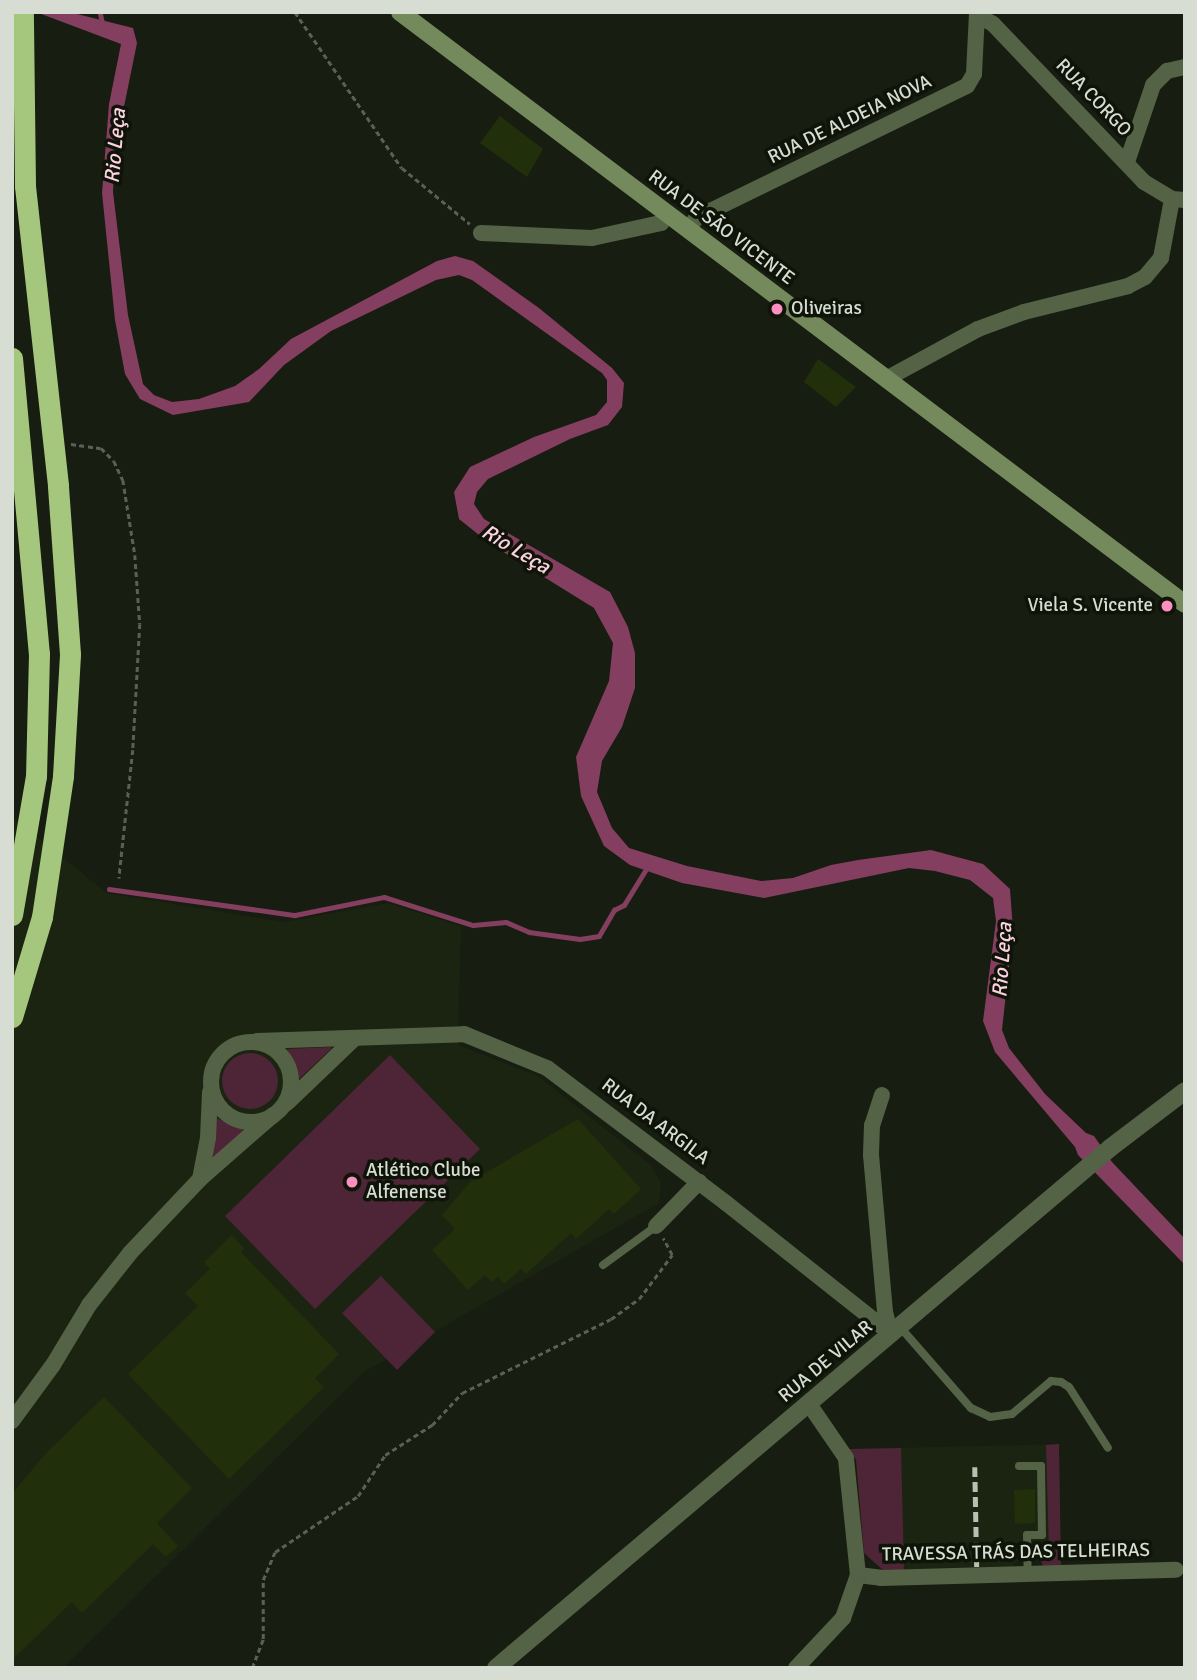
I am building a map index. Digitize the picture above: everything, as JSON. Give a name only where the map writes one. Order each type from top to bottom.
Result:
[{"type":"highway","points":[[12,1017],[42,917],[63,776],[69,654],[58,485],[24,187],[23,12]]},
{"type":"highway","points":[[12,358],[39,654],[36,776],[12,915]]},
{"type":"main road","name":"RUA DE SÃO VICENTE","points":[[400,12],[1185,604]]},
{"type":"street","name":"RUA CORGO","points":[[977,13],[993,24],[1144,182],[1178,199]]},
{"type":"street","name":"RUA DE ALDEIA NOVA","points":[[688,230],[696,218],[967,86],[974,74],[977,13]]},
{"type":"street","points":[[1127,162],[1153,85],[1167,71],[1185,67]]},
{"type":"street","points":[[886,379],[978,329],[1024,312],[1128,286],[1145,277],[1161,258],[1178,199]]},
{"type":"street","points":[[481,233],[592,237],[661,223],[667,214]]},
{"type":"street","name":"RUA DA ARGILA","points":[[200,1180],[208,1138],[211,1078],[221,1054],[232,1046],[257,1041],[464,1034],[547,1068],[895,1331]]},
{"type":"street","points":[[12,1420],[52,1365],[89,1305],[130,1253],[200,1180],[355,1038]]},
{"type":"street","points":[[211,1078],[217,1103],[225,1113],[249,1122],[278,1111],[289,1096],[290,1071],[278,1051],[257,1041]]},
{"type":"street","name":"RUA DE VILAR","points":[[496,1668],[1086,1168],[1185,1091]]},
{"type":"street","points":[[882,1095],[872,1125],[871,1155],[885,1312],[895,1331]]},
{"type":"street","points":[[656,1226],[699,1182]]},
{"type":"street","points":[[796,1668],[843,1618],[858,1575],[846,1458],[809,1404]]},
{"type":"street","name":"TRAVESSA TRÁS DAS TELHEIRAS","points":[[858,1575],[881,1578],[1176,1570]]},
{"type":"lane","points":[[603,1265],[656,1226]]},
{"type":"lane","points":[[895,1331],[971,1408],[990,1417],[1012,1414],[1051,1381],[1061,1382],[1069,1387],[1108,1448]]},
{"type":"lane","points":[[1020,1466],[1041,1466],[1042,1535],[1027,1535],[1028,1574]]},
{"type":"path","points":[[295,12],[402,168],[481,233]]},
{"type":"path","points":[[62,444],[101,448],[114,461],[123,480],[135,555],[139,649],[133,750],[119,878]]},
{"type":"path","points":[[252,1668],[263,1639],[263,1580],[275,1552],[358,1496],[385,1455],[402,1441],[432,1425],[462,1393],[611,1319],[639,1299],[672,1255],[656,1226]]},
{"type":"shaded area","points":[[12,817],[107,893],[284,922],[388,903],[461,926],[458,1045],[538,1076],[651,1165],[661,1183],[659,1203],[364,1372],[63,1668],[12,1668]]},
{"type":"shaded area","points":[[331,1047],[299,1079],[287,1049]]},
{"type":"shaded area","points":[[250,1053],[261,1055],[270,1061],[276,1070],[276,1092],[270,1101],[261,1107],[250,1109],[239,1107],[230,1101],[224,1092],[222,1081],[224,1070],[230,1061],[239,1055]]},
{"type":"shaded area","name":"Atlético Clube Alfenense","points":[[390,1055],[480,1149],[315,1309],[225,1216]]},
{"type":"shaded area","points":[[216,1118],[244,1130],[211,1164]]},
{"type":"shaded area","points":[[381,1276],[435,1332],[397,1370],[342,1313]]},
{"type":"shaded area","points":[[1059,1444],[1061,1567],[1044,1568],[1040,1561],[1016,1561],[1012,1568],[884,1571],[864,1553],[856,1460],[849,1449]]},
{"type":"shaded area","points":[[1059,1444],[1061,1567],[1044,1568],[1041,1561],[1049,1551],[1046,1445]]},
{"type":"shaded area","points":[[901,1448],[904,1570],[884,1571],[864,1553],[856,1460],[849,1449]]},
{"type":"water","name":"Rio Leça","points":[[36,12],[69,12],[133,28],[137,43],[115,151],[113,192],[128,315],[143,384],[154,395],[172,402],[199,399],[235,386],[259,369],[291,339],[437,261],[455,256],[473,261],[539,308],[612,368],[624,383],[622,407],[608,425],[570,439],[488,479],[477,492],[474,504],[484,519],[610,592],[628,627],[635,653],[635,688],[622,727],[602,761],[597,792],[612,828],[629,848],[687,866],[761,881],[793,878],[831,865],[858,860],[931,850],[983,864],[1010,889],[1013,930],[1002,1030],[1009,1048],[1045,1094],[1086,1133],[1094,1136],[1112,1162],[1185,1239],[1185,1265],[1078,1155],[1075,1147],[995,1052],[983,1021],[996,921],[993,898],[970,880],[909,868],[764,898],[682,883],[630,865],[604,846],[581,796],[576,757],[609,681],[613,643],[594,608],[489,543],[459,519],[454,492],[470,467],[534,437],[596,415],[607,402],[607,380],[602,373],[472,280],[459,275],[436,280],[331,331],[284,365],[249,402],[173,415],[140,399],[125,374],[115,320],[102,193],[109,104],[121,44]]},
{"type":"building","points":[[500,116],[543,149],[527,177],[480,143]]},
{"type":"building","points":[[818,359],[856,387],[836,407],[804,382]]},
{"type":"building","points":[[578,1119],[641,1189],[614,1214],[609,1209],[576,1239],[571,1233],[526,1274],[521,1269],[504,1284],[498,1276],[492,1282],[485,1275],[468,1290],[432,1250],[455,1229],[442,1215],[470,1182]]},
{"type":"building","points":[[232,1235],[244,1248],[241,1252],[339,1354],[315,1378],[324,1387],[229,1479],[128,1374],[198,1306],[185,1293],[210,1269],[204,1262]]},
{"type":"building","points":[[104,1397],[192,1488],[157,1523],[178,1546],[166,1557],[153,1544],[82,1613],[72,1602],[12,1660],[12,1494],[46,1453]]},
{"type":"building","points":[[1035,1489],[1035,1523],[1015,1524],[1014,1490]]},
{"type":"waterway","points":[[100,12],[103,25]]},
{"type":"waterway","points":[[109,889],[295,915],[384,897],[473,925],[506,922],[529,932],[580,939],[599,936],[614,910],[624,905],[648,866]]},
{"type":"railway","points":[[975,1467],[977,1569]]},
{"type":"place","name":"Oliveiras","points":[[777,309]]},
{"type":"place","name":"Viela S. Vicente","points":[[1167,606]]},
{"type":"place","name":"Atlético Clube Alfenense","points":[[352,1182]]}]
